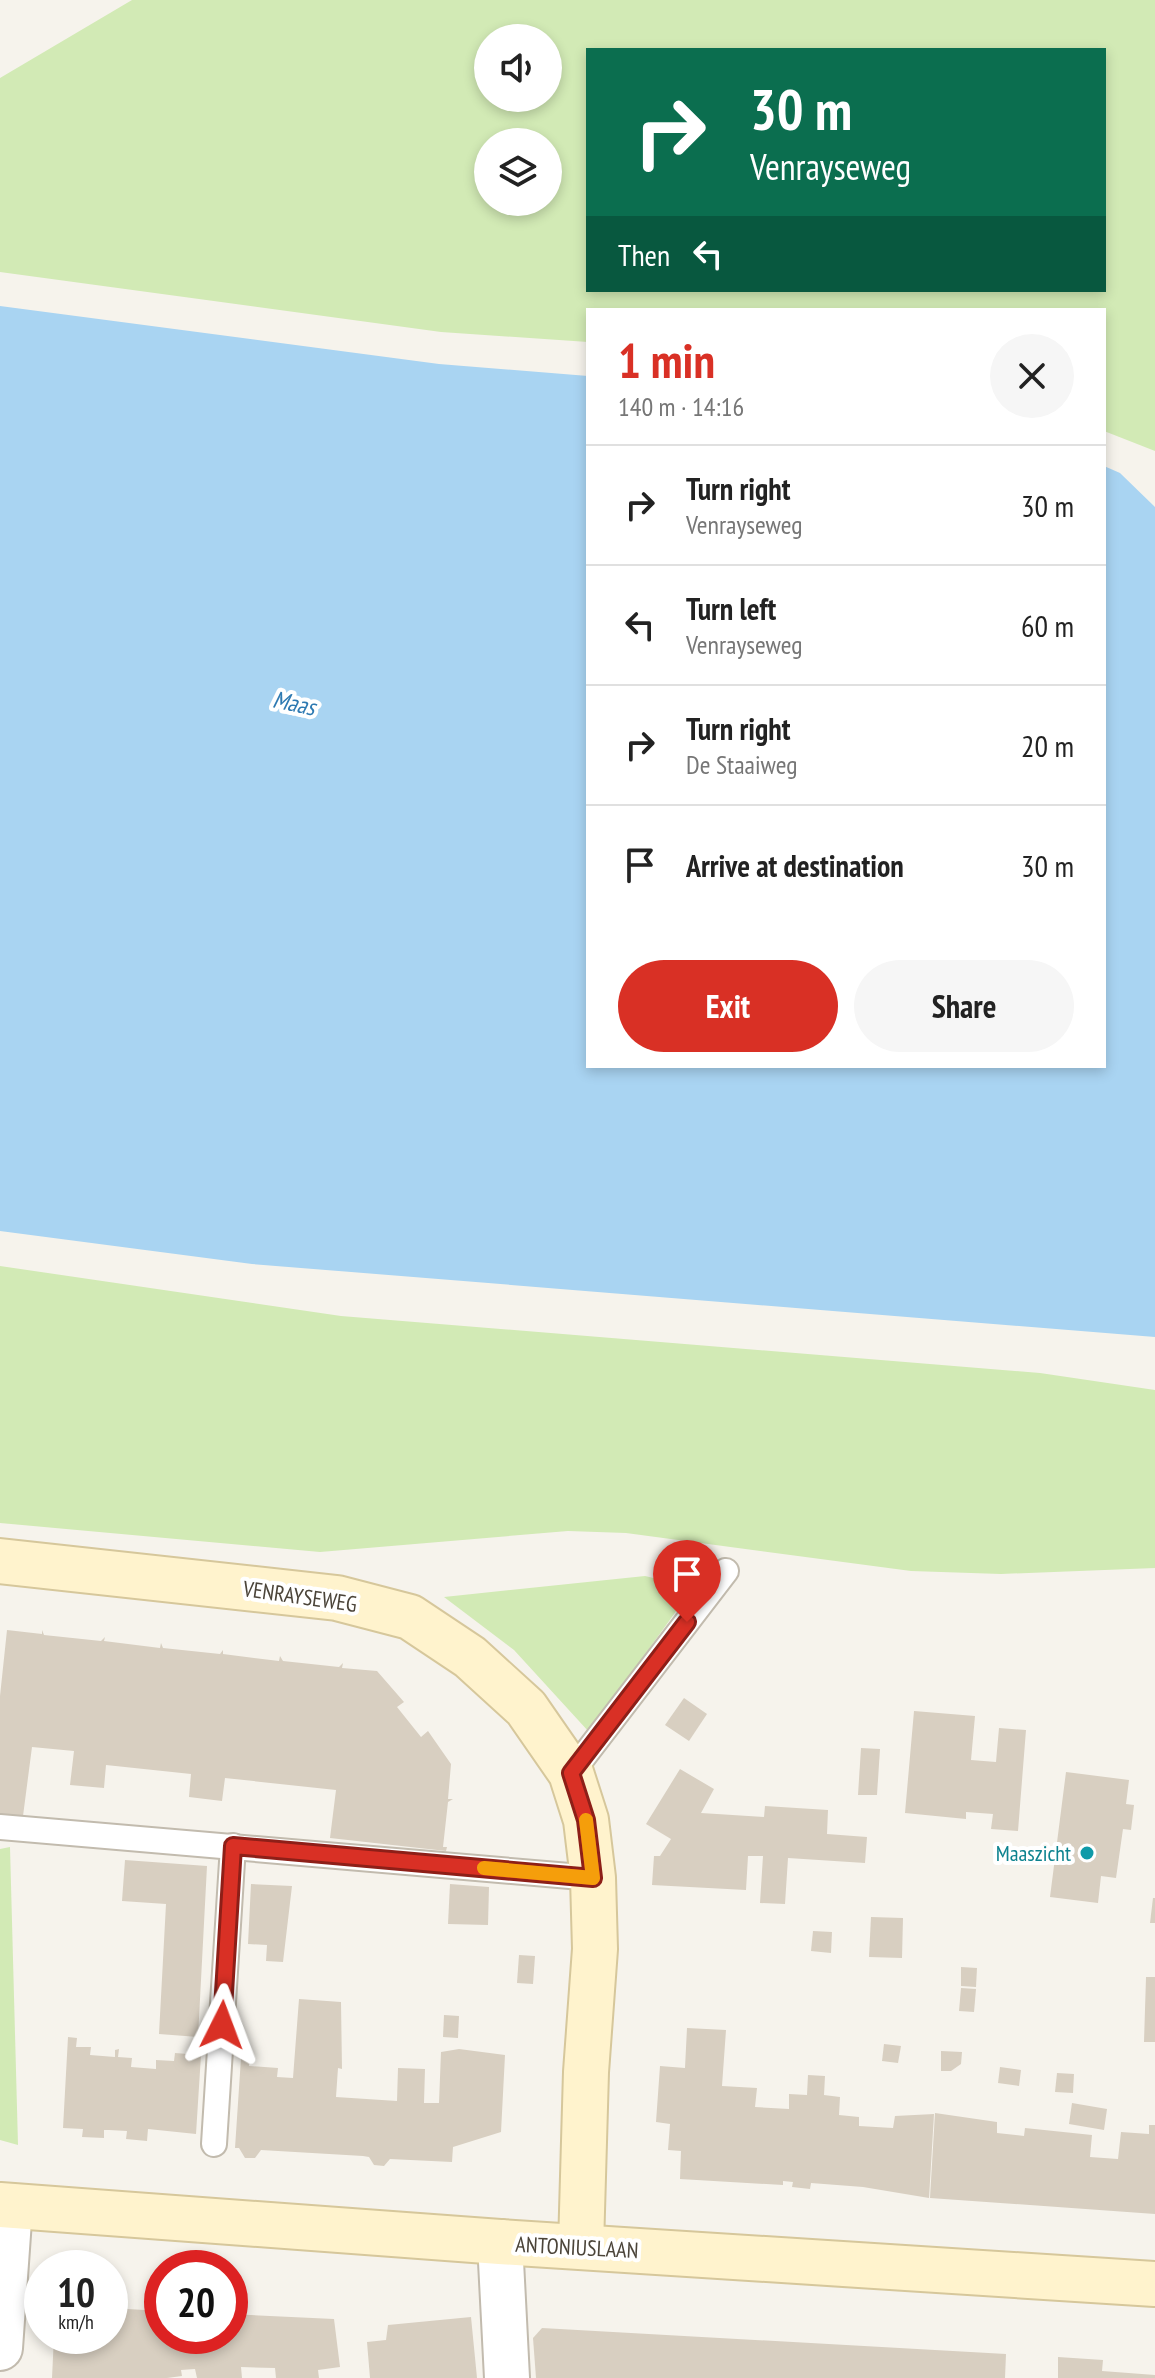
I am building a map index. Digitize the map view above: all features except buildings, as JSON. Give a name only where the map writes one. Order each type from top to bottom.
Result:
[{"type":"street","name":"VENRAYSEWEG","points":[[0,1561],[337,1598],[410,1617],[470,1657],[526,1708],[571,1773],[586,1820],[593,1878],[595,1949],[586,2072],[581,2246]]},
{"type":"street","name":"ANTONIUSLAAN","points":[[3,2204],[500,2242],[1155,2284]]},
{"type":"street","points":[[0,2348],[3,2204]]},
{"type":"street","points":[[500,2242],[507,2378]]},
{"type":"lane","points":[[571,1773],[726,1571]]},
{"type":"lane","points":[[0,1827],[593,1878]]},
{"type":"lane","points":[[214,2144],[233,1846]]},
{"type":"green space","points":[[132,0],[1155,0],[1155,451],[1106,432],[1106,308],[586,308],[586,342],[441,332],[0,272],[0,78]]},
{"type":"green space","points":[[0,1266],[341,1316],[1040,1373],[1155,1390],[1155,1568],[1001,1574],[911,1571],[626,1533],[568,1531],[320,1552],[0,1523]]},
{"type":"green space","points":[[645,1576],[670,1582],[682,1603],[589,1732],[514,1650],[444,1597]]},
{"type":"green space","points":[[10,1847],[18,2145],[0,2140],[0,1849]]},
{"type":"water","name":"Maas","points":[[0,306],[439,364],[586,376],[586,1068],[1106,1068],[1106,467],[1120,473],[1155,507],[1155,1337],[252,1264],[0,1231]]},
{"type":"slow traffic","points":[[484,1868],[593,1878],[586,1820]]},
{"type":"place","name":"Maaszicht","points":[[1087,1853]]},
{"type":"route","points":[[222,2025],[233,1846],[593,1878],[586,1820],[571,1773],[687,1622]]}]
